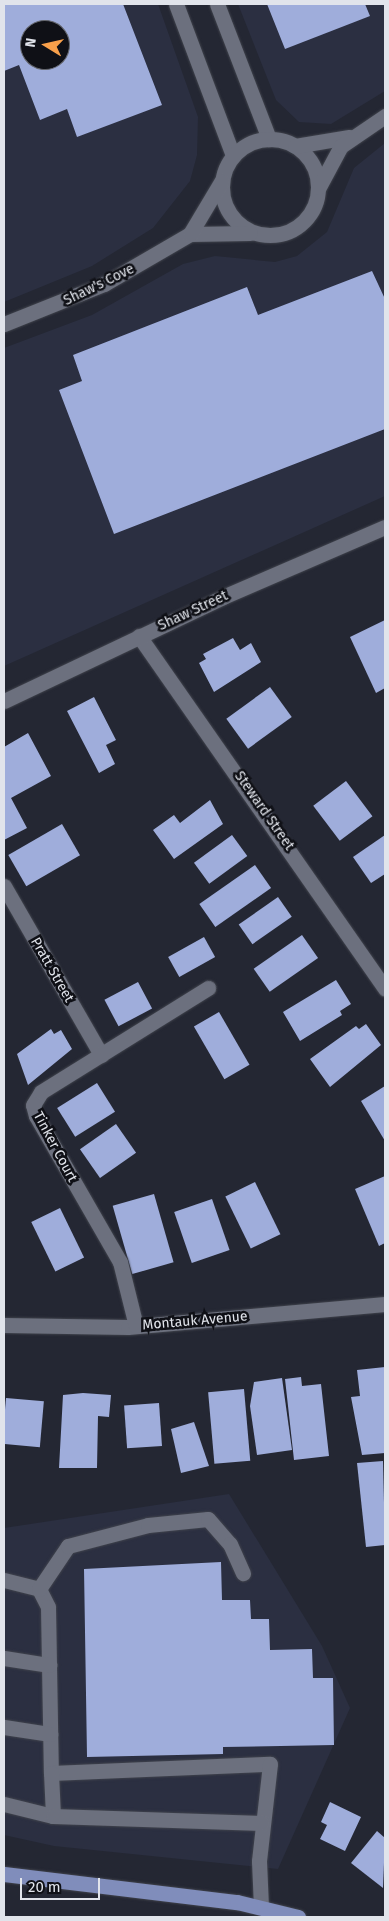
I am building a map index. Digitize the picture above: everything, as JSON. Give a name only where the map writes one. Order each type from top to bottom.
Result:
[{"type":"main road","points":[[4,1874],[261,1907],[298,1917]]},
{"type":"street","points":[[176,4],[229,162],[222,195],[234,219],[257,234]]},
{"type":"street","points":[[217,4],[269,139]]},
{"type":"street","points":[[229,162],[249,144],[269,139],[294,146],[323,144],[355,134],[385,116]]},
{"type":"street","points":[[190,234],[278,234],[297,227],[314,206],[317,192],[330,160],[355,134]]},
{"type":"street","points":[[294,146],[313,166],[317,192]]},
{"type":"street","name":"Shaw's Cove","points":[[4,324],[104,284],[190,234],[211,203],[229,162]]},
{"type":"street","name":"Shaw Street","points":[[4,700],[139,636],[385,527]]},
{"type":"street","name":"Steward Street","points":[[139,636],[385,988]]},
{"type":"street","name":"Pratt Street","points":[[4,886],[101,1055]]},
{"type":"street","name":"Tinker Court","points":[[136,1326],[120,1262],[34,1109],[41,1092],[208,988]]},
{"type":"street","name":"Montauk Avenue","points":[[4,1325],[136,1326],[385,1304]]},
{"type":"street","points":[[39,1589],[68,1546],[148,1526],[208,1519],[230,1544],[243,1574]]},
{"type":"street","points":[[4,1580],[39,1589],[48,1607],[52,1816]]},
{"type":"street","points":[[4,1658],[49,1665]]},
{"type":"street","points":[[4,1727],[50,1734]]},
{"type":"street","points":[[51,1772],[270,1764],[262,1823],[261,1907]]},
{"type":"street","points":[[4,1804],[52,1816],[262,1823]]},
{"type":"shaded area","points":[[4,4],[158,4],[198,117],[197,155],[190,181],[153,228],[92,266],[4,302]]},
{"type":"shaded area","points":[[238,4],[385,4],[385,91],[331,124],[299,122],[276,100]]},
{"type":"shaded area","points":[[385,143],[385,496],[4,666],[4,348],[92,315],[183,264],[215,256],[275,262],[297,256],[327,232],[354,168]]},
{"type":"shaded area","points":[[229,1494],[322,1646],[350,1708],[278,1869],[54,1846],[4,1835],[4,1528]]},
{"type":"building","points":[[4,4],[123,4],[162,105],[77,137],[67,109],[40,120],[21,70],[70,70],[70,20],[20,20],[20,68],[19,65],[4,71]]},
{"type":"building","points":[[267,4],[365,4],[370,16],[285,49]]},
{"type":"building","points":[[372,271],[385,299],[385,429],[114,534],[59,390],[82,381],[73,355],[247,287],[258,315]]},
{"type":"building","points":[[385,620],[385,688],[376,693],[350,637]]},
{"type":"building","points":[[233,638],[240,650],[251,643],[261,662],[214,692],[199,663],[206,659],[203,654]]},
{"type":"building","points":[[270,687],[292,717],[248,749],[226,719]]},
{"type":"building","points":[[94,697],[116,740],[106,745],[115,764],[99,773],[67,711]]},
{"type":"building","points":[[28,733],[51,776],[11,798],[27,828],[4,840],[4,747]]},
{"type":"building","points":[[346,781],[372,816],[340,841],[313,806]]},
{"type":"building","points":[[210,800],[223,824],[174,859],[153,830],[174,815],[180,823]]},
{"type":"building","points":[[62,824],[80,855],[26,886],[8,855]]},
{"type":"building","points":[[232,835],[247,856],[209,884],[194,863]]},
{"type":"building","points":[[385,835],[385,874],[371,883],[353,857]]},
{"type":"building","points":[[255,865],[271,888],[215,927],[199,904]]},
{"type":"building","points":[[278,897],[292,917],[252,944],[239,925]]},
{"type":"building","points":[[302,935],[318,958],[270,992],[254,969]]},
{"type":"building","points":[[204,937],[215,957],[179,977],[168,957]]},
{"type":"building","points":[[336,980],[351,1004],[340,1011],[342,1015],[300,1041],[283,1012]]},
{"type":"building","points":[[138,982],[152,1008],[119,1026],[104,1000]]},
{"type":"building","points":[[219,1012],[250,1065],[224,1079],[194,1026]]},
{"type":"building","points":[[366,1024],[381,1045],[330,1087],[310,1059],[356,1026],[359,1029]]},
{"type":"building","points":[[51,1029],[54,1034],[61,1030],[72,1049],[28,1085],[17,1054]]},
{"type":"building","points":[[97,1083],[115,1112],[75,1137],[57,1108]]},
{"type":"building","points":[[385,1086],[385,1141],[361,1101]]},
{"type":"building","points":[[116,1124],[136,1153],[100,1178],[80,1149]]},
{"type":"building","points":[[385,1176],[385,1243],[379,1246],[355,1189]]},
{"type":"building","points":[[255,1182],[280,1234],[251,1249],[225,1196]]},
{"type":"building","points":[[154,1194],[174,1262],[132,1274],[113,1206]]},
{"type":"building","points":[[212,1199],[230,1250],[192,1263],[174,1212]]},
{"type":"building","points":[[60,1208],[84,1257],[55,1271],[31,1222]]},
{"type":"building","points":[[385,1367],[385,1453],[362,1455],[351,1397],[360,1396],[357,1370]]},
{"type":"building","points":[[301,1377],[302,1386],[321,1384],[329,1456],[294,1460],[285,1379]]},
{"type":"building","points":[[282,1378],[292,1450],[257,1455],[250,1406],[254,1382]]},
{"type":"building","points":[[244,1389],[250,1461],[214,1464],[208,1392]]},
{"type":"building","points":[[83,1393],[111,1395],[109,1417],[98,1416],[97,1468],[59,1468],[63,1395]]},
{"type":"building","points":[[6,1398],[44,1401],[40,1447],[4,1444]]},
{"type":"building","points":[[159,1403],[162,1446],[127,1448],[124,1405]]},
{"type":"building","points":[[194,1422],[209,1466],[181,1473],[171,1429]]},
{"type":"building","points":[[383,1461],[385,1545],[366,1547],[357,1463]]},
{"type":"building","points":[[221,1562],[222,1600],[250,1600],[251,1619],[269,1619],[270,1650],[312,1649],[313,1678],[333,1678],[334,1745],[223,1747],[223,1754],[87,1757],[84,1569]]},
{"type":"building","points":[[330,1802],[361,1817],[345,1851],[320,1839],[327,1825],[321,1822]]},
{"type":"building","points":[[377,1831],[385,1838],[383,1888],[351,1863]]}]
